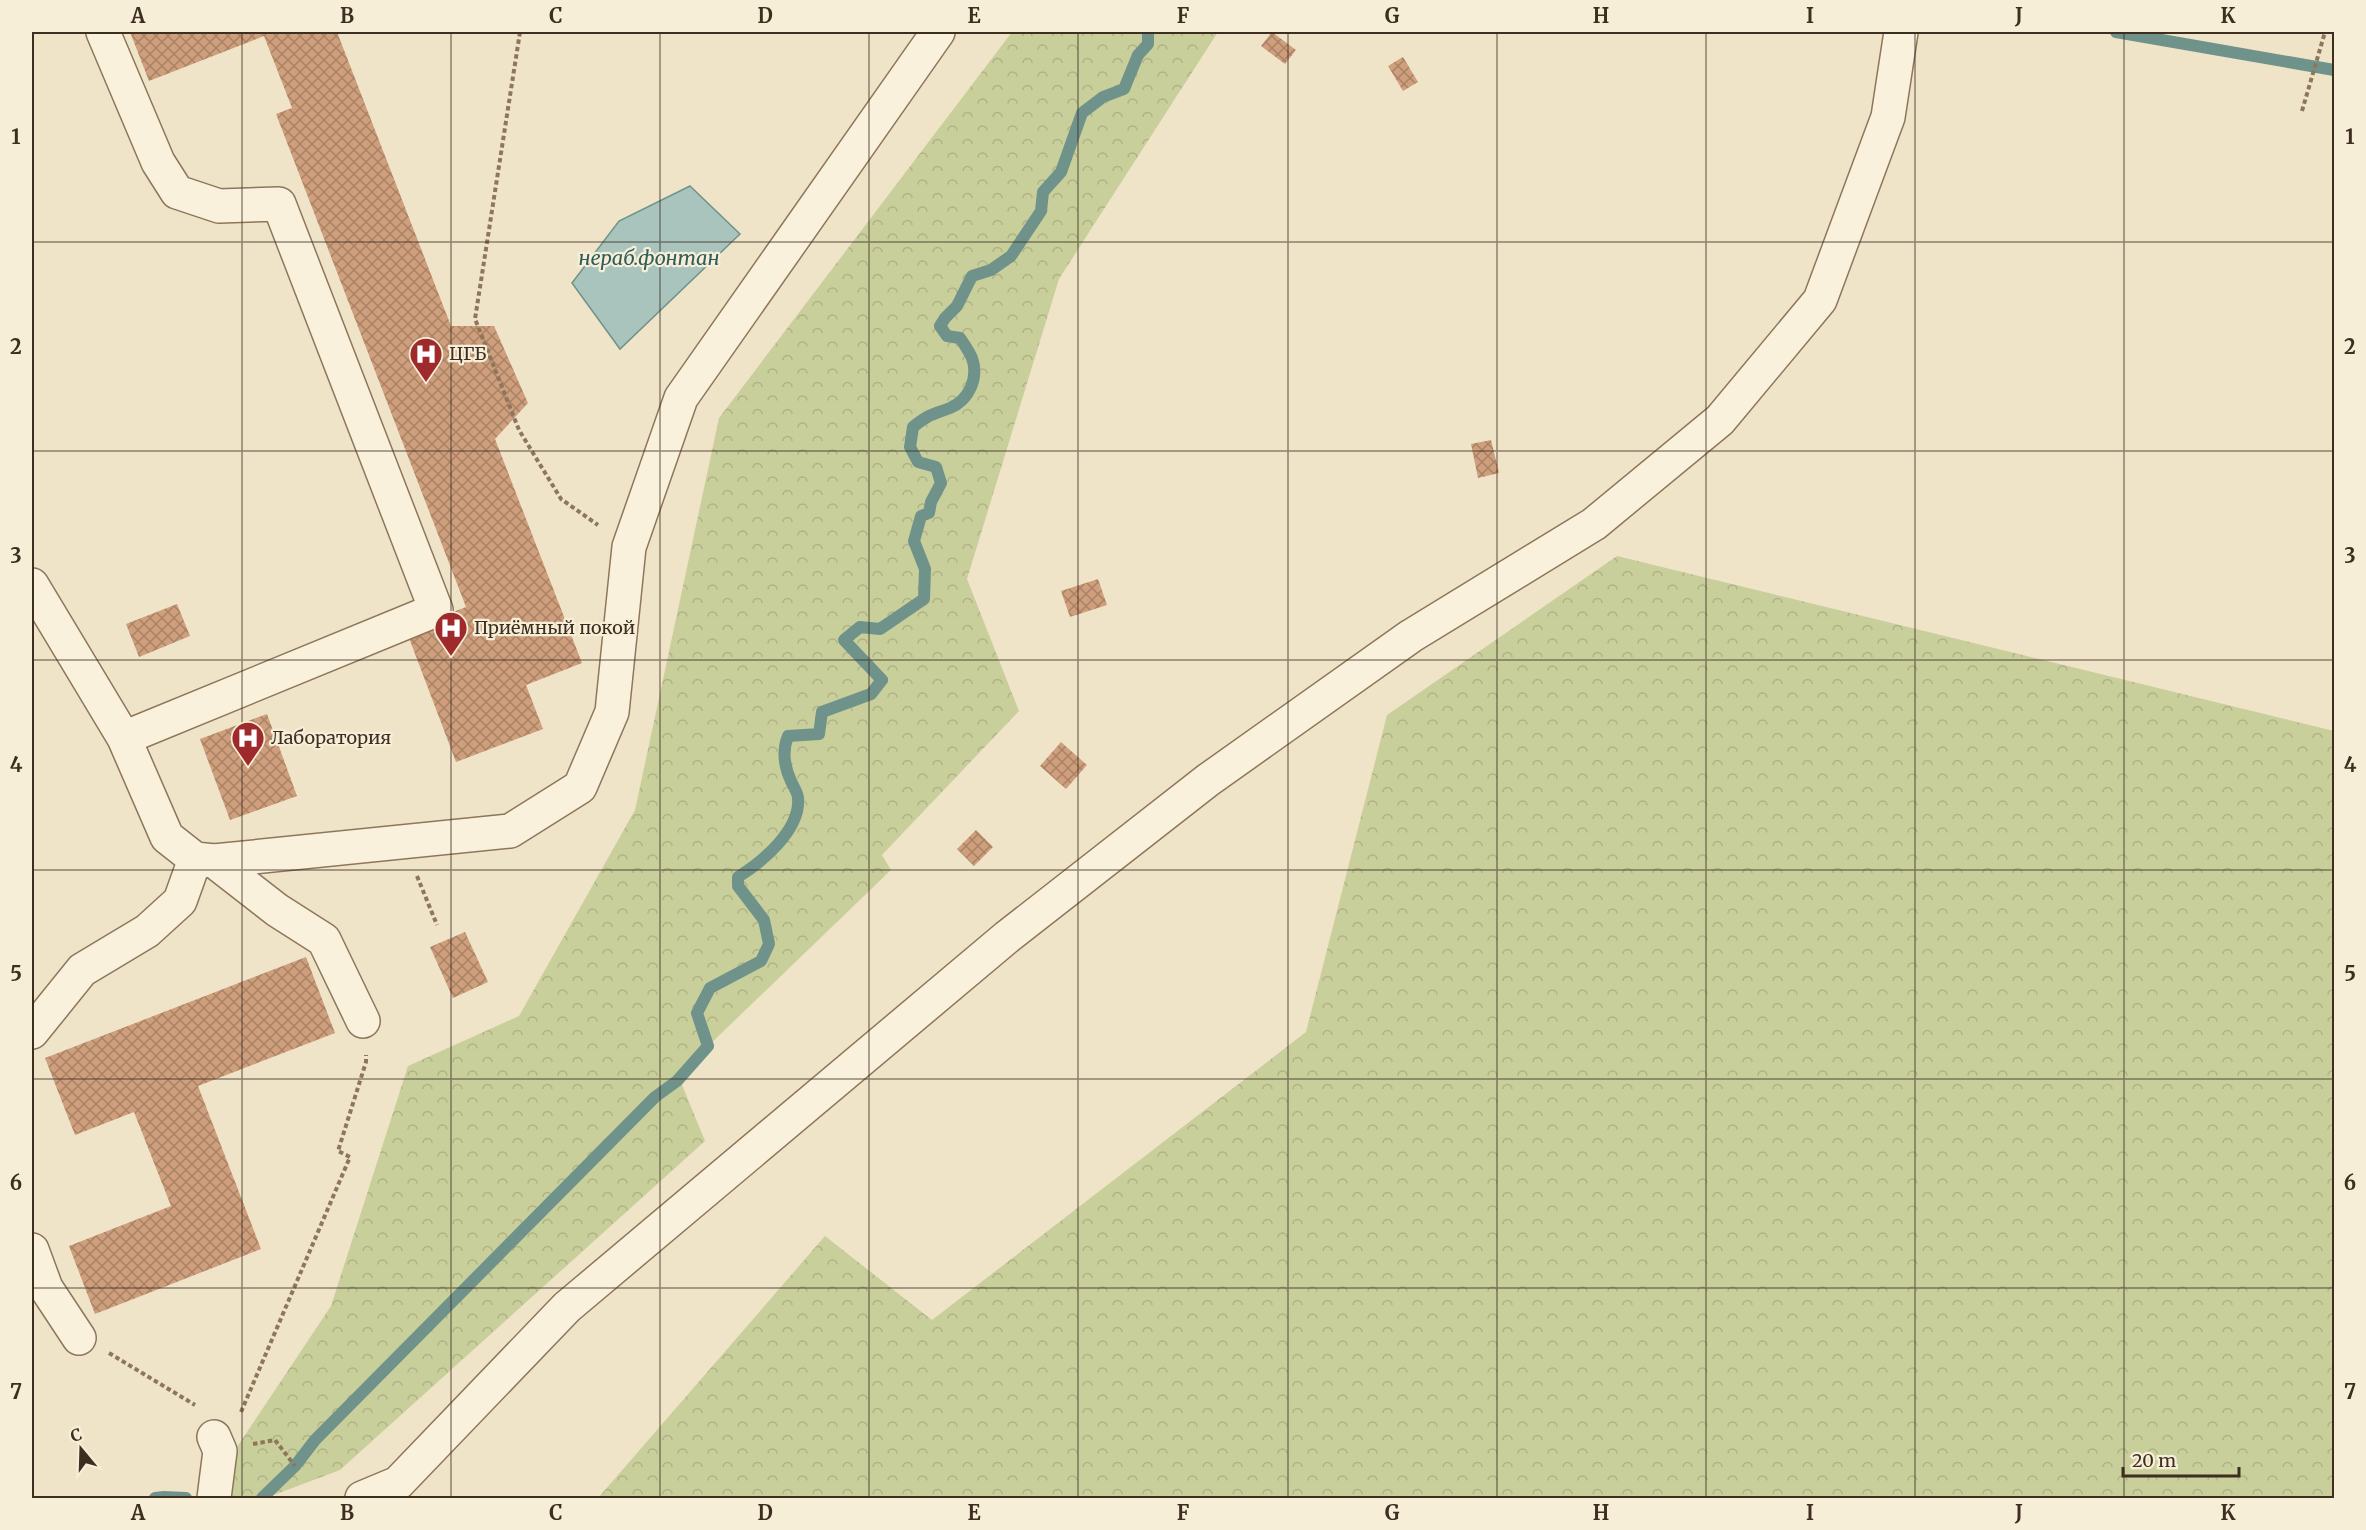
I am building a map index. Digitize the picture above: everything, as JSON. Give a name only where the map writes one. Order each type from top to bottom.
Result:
[{"type":"lane","points":[[103,32],[158,162],[177,192],[219,206],[279,204],[436,610],[124,738]]},
{"type":"lane","points":[[204,860],[510,831],[580,787],[612,712],[629,548],[681,398],[938,32]]},
{"type":"lane","points":[[362,1498],[396,1491],[567,1306],[1008,937],[1208,780],[1401,643],[1594,524],[1720,420],[1820,300],[1888,117],[1901,32]]},
{"type":"lane","points":[[32,585],[124,738],[167,837],[324,940],[363,1021]]},
{"type":"lane","points":[[32,1032],[82,970],[147,931],[180,901],[204,860]]},
{"type":"lane","points":[[32,1250],[46,1288],[79,1338]]},
{"type":"lane","points":[[214,1498],[217,1444]]},
{"type":"path","points":[[520,32],[475,319],[519,430],[561,499],[629,548]]},
{"type":"path","points":[[2302,111],[2325,32]]},
{"type":"path","points":[[403,842],[438,925]]},
{"type":"path","points":[[217,1444],[237,1419],[350,1157],[338,1151],[366,1062],[363,1021]]},
{"type":"path","points":[[79,1338],[129,1363],[184,1399],[216,1416],[217,1444]]},
{"type":"path","points":[[217,1444],[275,1440],[295,1466]]},
{"type":"green space","points":[[1012,32],[1218,32],[1059,279],[967,579],[1019,711],[882,855],[891,870],[678,1075],[705,1141],[340,1470],[266,1498],[203,1498],[331,1306],[408,1066],[519,1016],[635,810],[719,418]]},
{"type":"green space","points":[[1617,556],[2334,731],[2334,1498],[598,1498],[825,1236],[932,1320],[1306,1032],[1387,715]]},
{"type":"water","name":"нераб.фонтан","points":[[690,186],[740,234],[620,349],[572,283],[619,221]]},
{"type":"building","name":"ЦГБ","points":[[130,32],[337,32],[451,326],[494,326],[528,403],[495,439],[582,663],[526,685],[543,729],[456,762],[406,630],[466,607],[276,114],[292,108],[264,36],[149,81]]},
{"type":"building","points":[[1272,32],[1296,50],[1285,64],[1261,46]]},
{"type":"building","points":[[1403,57],[1418,82],[1403,91],[1388,66]]},
{"type":"building","points":[[1491,440],[1499,473],[1478,478],[1471,444]]},
{"type":"building","points":[[1098,579],[1107,605],[1070,617],[1061,591]]},
{"type":"building","points":[[177,604],[190,636],[139,657],[126,624]]},
{"type":"building","name":"Лаборатория","points":[[267,714],[297,796],[230,820],[200,739]]},
{"type":"building","points":[[1061,742],[1087,765],[1066,789],[1040,766]]},
{"type":"building","points":[[976,830],[993,847],[974,866],[957,849]]},
{"type":"building","points":[[465,932],[488,982],[453,998],[430,947]]},
{"type":"building","points":[[306,957],[335,1033],[198,1086],[261,1249],[95,1314],[69,1246],[171,1206],[134,1112],[75,1135],[45,1058]]},
{"type":"waterway","points":[[262,1498],[295,1466],[315,1440],[655,1097],[677,1081],[708,1046],[697,1013],[710,988],[761,961],[769,944],[764,920],[738,886],[738,877],[768,854],[787,833],[793,822],[798,798],[785,764],[784,753],[788,736],[819,734],[822,712],[871,694],[882,680],[844,640],[860,627],[880,629],[924,599],[925,569],[914,541],[921,516],[929,513],[931,502],[941,483],[936,467],[918,462],[910,447],[913,427],[927,417],[950,408],[962,400],[971,388],[974,373],[972,358],[960,338],[947,336],[940,326],[957,306],[972,276],[991,270],[1011,256],[1041,211],[1043,192],[1061,172],[1082,113],[1103,97],[1124,89],[1138,55],[1148,44],[1148,32]]},
{"type":"waterway","points":[[2116,32],[2334,70]]},
{"type":"waterway","points":[[155,1498],[186,1498]]},
{"type":"place","name":"ЦГБ","points":[[426,383]]},
{"type":"place","name":"Приёмный покой","points":[[451,657]]},
{"type":"place","name":"Лаборатория","points":[[248,767]]}]
